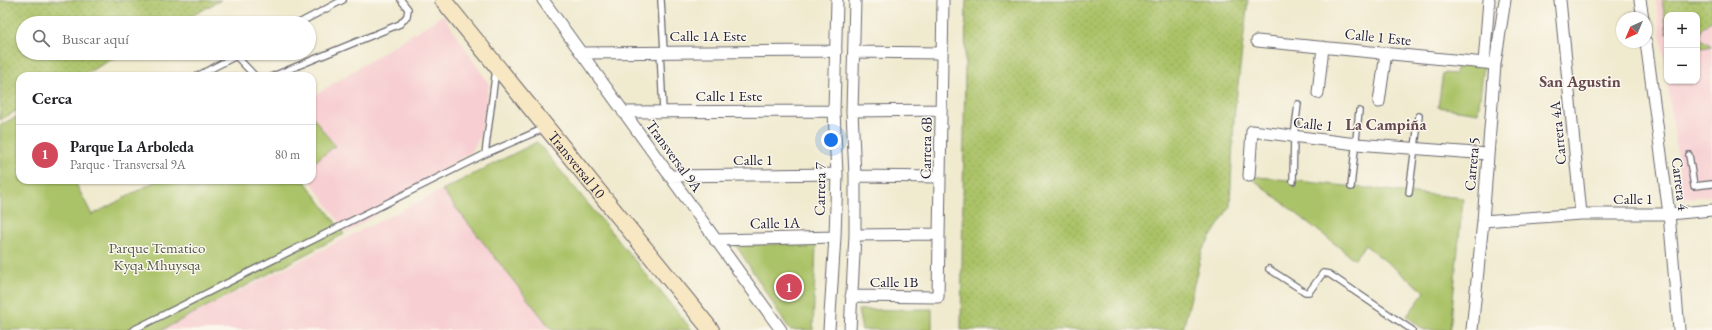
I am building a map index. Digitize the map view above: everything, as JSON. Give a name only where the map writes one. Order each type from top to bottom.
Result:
[{"type":"main road","name":"Transversal 10","points":[[442,0],[711,330]]},
{"type":"street","name":"Transversal 9A","points":[[543,0],[781,330]]},
{"type":"street","name":"Carrera 7","points":[[829,330],[835,237],[836,174],[834,112],[837,0]]},
{"type":"street","points":[[850,330],[855,235],[855,176],[852,111],[855,0]]},
{"type":"street","name":"Carrera 6B","points":[[938,297],[943,0]]},
{"type":"street","points":[[1484,63],[1489,0]]},
{"type":"street","name":"Carrera 5","points":[[1472,330],[1483,221],[1495,64],[1505,0]]},
{"type":"street","name":"Carrera 4A","points":[[1560,0],[1581,214]]},
{"type":"street","points":[[1640,0],[1642,12]]},
{"type":"street","name":"Calle 1 Este","points":[[1257,41],[1495,64]]},
{"type":"street","points":[[1318,93],[1322,47]]},
{"type":"street","name":"Carrera 4","points":[[1647,48],[1669,214],[1679,330]]},
{"type":"street","name":"Calle 1A Este","points":[[581,53],[662,51],[836,51]]},
{"type":"street","points":[[854,52],[942,53]]},
{"type":"street","points":[[1379,102],[1386,53]]},
{"type":"street","points":[[852,111],[941,110]]},
{"type":"street","name":"Calle 1 Este","points":[[623,112],[834,112]]},
{"type":"street","name":"Calle 1","points":[[1249,176],[1252,131],[1356,144],[1488,154]]},
{"type":"street","name":"Calle 1","points":[[669,176],[836,174]]},
{"type":"street","points":[[855,176],[940,178]]},
{"type":"street","name":"Calle 1","points":[[1483,221],[1581,214],[1669,214],[1712,210]]},
{"type":"street","points":[[855,235],[939,234]]},
{"type":"street","name":"Calle 1A","points":[[715,240],[835,237]]},
{"type":"street","name":"Calle 1B","points":[[851,296],[938,297]]},
{"type":"lane","points":[[312,16],[343,0]]},
{"type":"lane","points":[[316,58],[400,24],[407,16],[408,9],[401,0]]},
{"type":"lane","points":[[661,0],[663,111]]},
{"type":"lane","points":[[206,72],[228,60]]},
{"type":"lane","points":[[240,60],[251,72]]},
{"type":"lane","points":[[283,72],[312,60]]},
{"type":"lane","points":[[485,154],[496,67]]},
{"type":"lane","points":[[1293,181],[1294,137],[1298,104]]},
{"type":"lane","points":[[1351,187],[1359,111]]},
{"type":"lane","points":[[1409,193],[1419,116]]},
{"type":"lane","points":[[133,330],[485,154],[545,128]]},
{"type":"lane","points":[[1689,155],[1694,186],[1712,184]]},
{"type":"lane","points":[[1269,269],[1305,292],[1310,292],[1323,273],[1329,274],[1412,330]]},
{"type":"shaded area","points":[[1656,0],[1712,0],[1712,196],[1683,198],[1667,84],[1700,84],[1700,12],[1664,12],[1664,58]]},
{"type":"shaded area","points":[[443,15],[489,84],[480,136],[472,151],[347,233],[313,184],[316,184],[316,94]]},
{"type":"shaded area","points":[[442,190],[552,330],[161,330]]},
{"type":"green space","points":[[0,0],[221,0],[192,16],[16,16],[16,60],[111,60],[88,72],[16,72],[16,111],[0,120]]},
{"type":"green space","points":[[966,0],[1248,0],[1234,118],[1230,206],[1202,251],[1183,330],[961,330]]},
{"type":"green space","points":[[1662,0],[1712,0],[1712,19],[1702,29],[1700,35],[1700,12],[1664,12],[1664,14]]},
{"type":"green space","points":[[1700,39],[1712,46],[1700,48]]},
{"type":"green space","points":[[1457,60],[1484,64],[1478,113],[1438,107],[1443,73],[1455,74]]},
{"type":"green space","name":"Parque Tematico Kyqa Mhuysqa","points":[[16,117],[16,184],[76,184],[92,215],[150,184],[307,184],[344,234],[162,330],[0,330],[0,125]]},
{"type":"green space","points":[[316,121],[335,146],[316,161]]},
{"type":"green space","points":[[537,142],[692,330],[552,330],[442,190]]},
{"type":"green space","points":[[1249,176],[1463,198],[1450,330],[1424,330],[1407,316],[1425,292],[1365,245],[1354,259]]},
{"type":"green space","points":[[816,243],[813,330],[790,330],[736,245]]},
{"type":"green space","points":[[932,309],[932,330],[862,330],[858,310]]},
{"type":"place","name":"Parque La Arboleda","points":[[789,287]]},
{"type":"district","name":"San Agustin","points":[[1580,81]]},
{"type":"district","name":"La Campiña","points":[[1386,124]]}]
